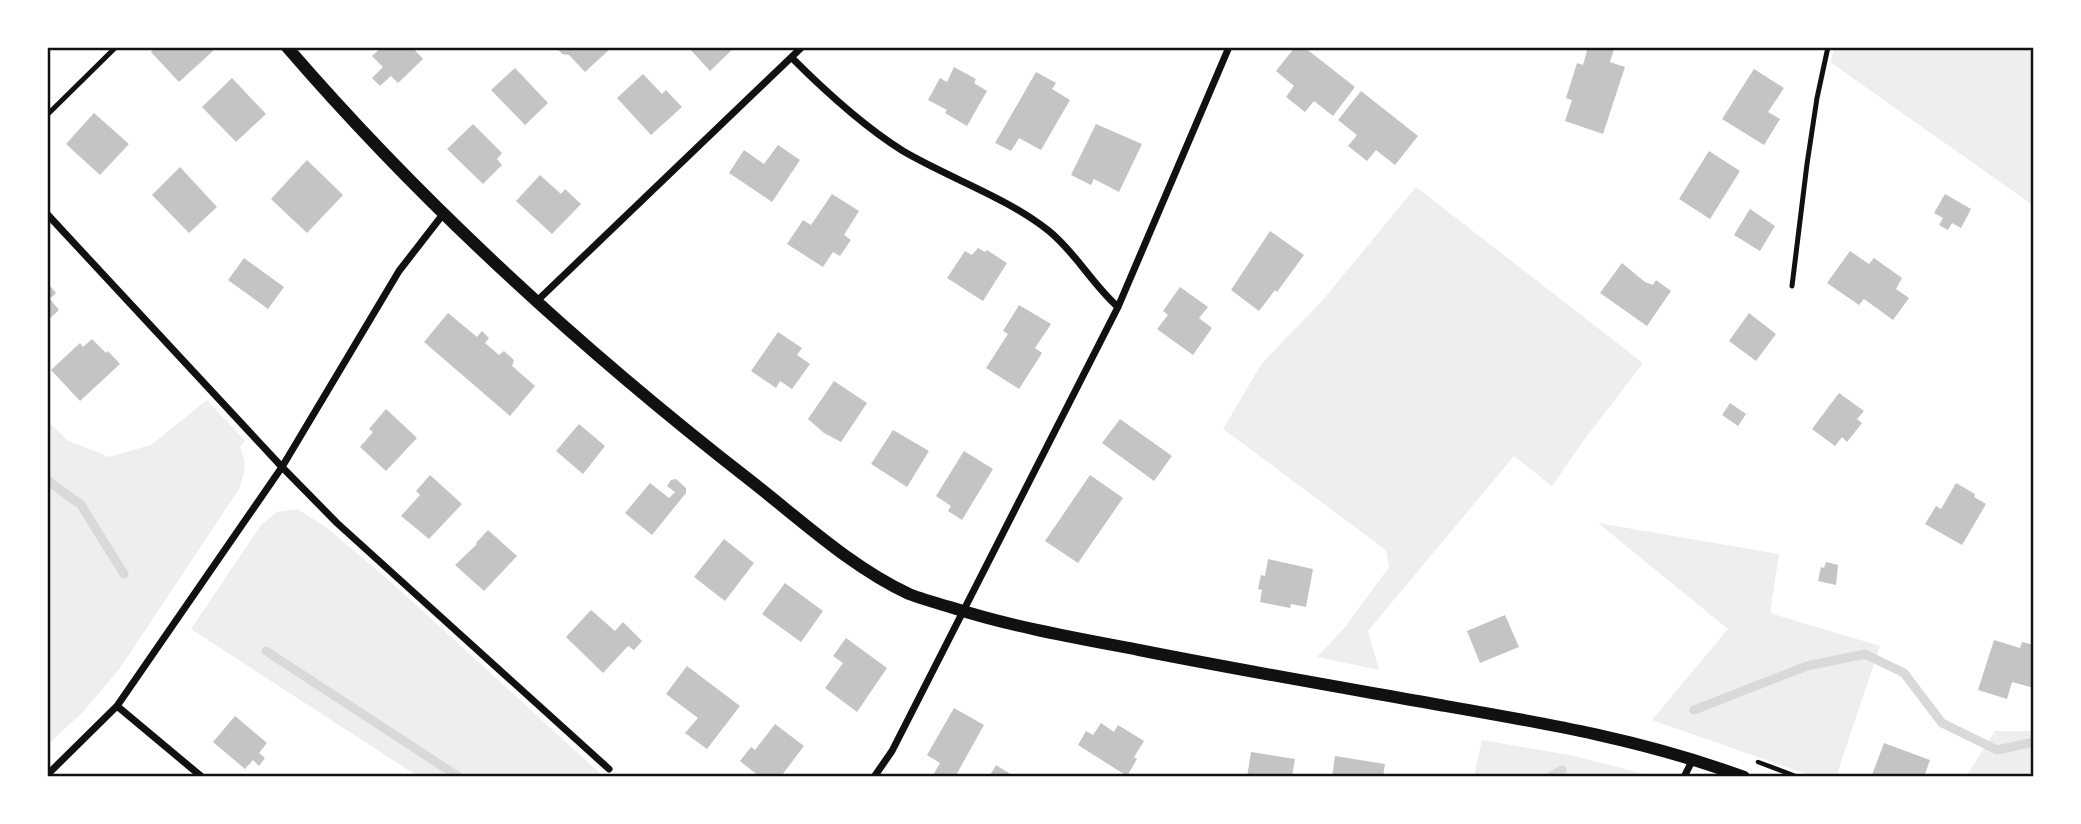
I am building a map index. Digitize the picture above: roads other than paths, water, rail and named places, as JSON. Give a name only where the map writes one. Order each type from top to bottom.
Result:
[{"type":"street","points":[[287,47],[349,120],[538,300],[703,443],[869,571],[911,594],[1011,625],[1590,732],[1693,758],[1744,777]]},
{"type":"street","points":[[538,300],[802,47]]},
{"type":"street","points":[[876,776],[892,751],[1118,307],[1229,47]]},
{"type":"street","points":[[792,58],[884,138],[1021,212],[1050,232],[1070,251],[1103,294],[1118,307]]},
{"type":"street","points":[[47,775],[117,706],[282,467],[399,271],[444,213]]},
{"type":"street","points":[[47,214],[337,523],[609,769]]},
{"type":"street","points":[[117,706],[202,777]]},
{"type":"street","points":[[1684,777],[1693,758]]},
{"type":"lane","points":[[47,115],[116,47]]},
{"type":"lane","points":[[1792,286],[1809,151],[1828,47]]},
{"type":"waterway","points":[[47,480],[81,505],[124,574]]},
{"type":"waterway","points":[[266,651],[459,777]]},
{"type":"waterway","points":[[1694,710],[1807,666],[1865,654],[1904,673],[1942,723],[1997,750],[2034,742]]},
{"type":"waterway","points":[[1550,777],[1562,770]]}]
